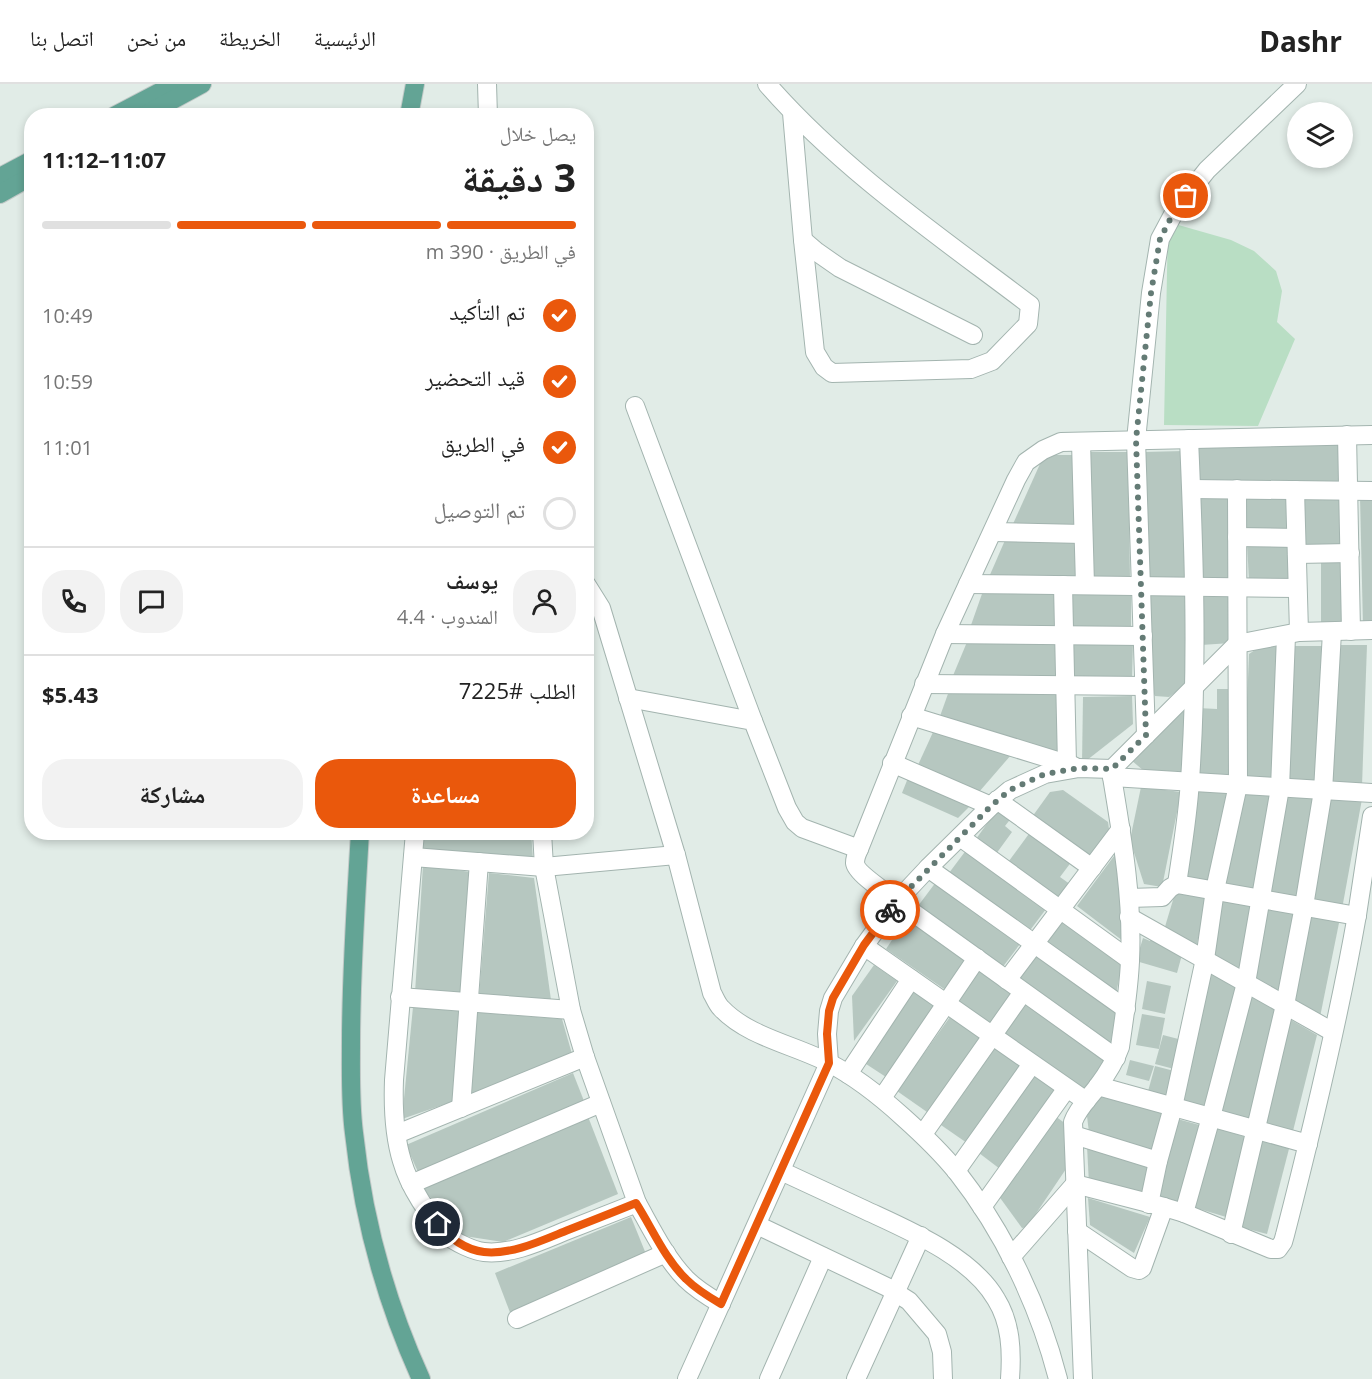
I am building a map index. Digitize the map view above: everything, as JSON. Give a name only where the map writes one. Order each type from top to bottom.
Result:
[{"type":"main road","points":[[129,108],[175,84]]},
{"type":"main road","points":[[158,108],[202,84]]},
{"type":"main road","points":[[401,84],[406,108]]},
{"type":"main road","points":[[409,108],[415,84]]},
{"type":"main road","points":[[0,177],[24,164]]},
{"type":"main road","points":[[0,194],[24,180]]},
{"type":"main road","points":[[360,840],[352,963],[353,1131],[357,1162],[376,1250],[394,1312],[421,1379]]},
{"type":"street","points":[[487,84],[488,108]]},
{"type":"street","points":[[766,84],[792,113],[850,166],[1030,305],[1028,324],[992,361],[971,369],[832,373],[824,367],[815,352],[792,113]]},
{"type":"street","points":[[1146,735],[1136,440],[1151,293],[1160,239],[1176,208],[1207,170],[1297,84]]},
{"type":"street","points":[[803,240],[828,261],[846,272],[972,335]]},
{"type":"street","points":[[635,406],[787,808],[795,822],[802,828],[859,849]]},
{"type":"street","points":[[1347,435],[1351,631]]},
{"type":"street","points":[[1116,1058],[897,901],[862,874],[857,867],[855,861],[859,849],[924,684],[1016,480],[1026,462],[1043,450],[1061,442],[1372,435]]},
{"type":"street","points":[[1177,884],[1190,782],[1194,687],[1194,587],[1189,439]]},
{"type":"street","points":[[1081,442],[1085,585]]},
{"type":"street","points":[[1191,489],[1372,491]]},
{"type":"street","points":[[1077,1231],[1132,1268],[1139,1270],[1142,1268],[1156,1205],[1158,1161],[1173,1107],[1205,959],[1215,890],[1238,785],[1236,489]]},
{"type":"street","points":[[1184,1213],[1246,983],[1280,788],[1292,634],[1298,588],[1295,490]]},
{"type":"street","points":[[993,532],[1083,534]]},
{"type":"street","points":[[1237,537],[1350,553]]},
{"type":"street","points":[[968,584],[1298,588]]},
{"type":"street","points":[[1063,585],[1065,685],[1073,766]]},
{"type":"street","points":[[594,597],[601,608],[676,855],[712,993],[718,1007],[747,1028],[829,1063],[848,1074],[882,1098],[923,1134],[956,1171],[982,1207],[1011,1257],[1042,1326],[1058,1379]]},
{"type":"street","points":[[1112,773],[1146,735],[1237,644],[1292,634],[1372,630]]},
{"type":"street","points":[[1231,1234],[1285,1005],[1304,906],[1323,791],[1332,632]]},
{"type":"street","points":[[945,634],[1143,636]]},
{"type":"street","points":[[924,684],[1144,686]]},
{"type":"street","points":[[628,698],[753,720]]},
{"type":"street","points":[[911,716],[1073,766],[1112,773],[1190,782],[1372,794]]},
{"type":"street","points":[[892,763],[994,803],[1092,868]]},
{"type":"street","points":[[687,1379],[829,1063],[827,1034],[829,1011],[833,998],[864,945],[897,901],[994,803],[1010,790],[1045,774],[1073,766]]},
{"type":"street","points":[[1083,1379],[1073,1122],[1116,1058],[1120,1047],[1130,960],[1129,898],[1112,773]]},
{"type":"street","points":[[1075,1184],[1184,1213],[1271,1249],[1280,1247],[1308,1144],[1333,1032],[1357,916],[1372,816]]},
{"type":"street","points":[[1007,980],[1121,829]]},
{"type":"street","points":[[960,837],[1130,960]]},
{"type":"street","points":[[414,840],[393,1108],[402,1162],[411,1184],[428,1212],[448,1237],[473,1250],[495,1252],[525,1247],[636,1203]]},
{"type":"street","points":[[542,840],[544,867],[571,1010],[636,1203],[666,1253],[686,1280],[721,1304]]},
{"type":"street","points":[[412,857],[544,867],[676,855]]},
{"type":"street","points":[[461,1108],[479,862]]},
{"type":"street","points":[[928,868],[1126,1009]]},
{"type":"street","points":[[1129,898],[1162,897],[1177,884],[1357,916]]},
{"type":"street","points":[[1129,917],[1333,1032]]},
{"type":"street","points":[[864,945],[1086,1101]]},
{"type":"street","points":[[882,1098],[977,958]]},
{"type":"street","points":[[848,1074],[911,979]]},
{"type":"street","points":[[923,1134],[1023,992]]},
{"type":"street","points":[[400,997],[571,1010]]},
{"type":"street","points":[[397,1134],[585,1057]]},
{"type":"street","points":[[956,1171],[1032,1064]]},
{"type":"street","points":[[1098,1086],[1308,1144]]},
{"type":"street","points":[[982,1207],[1067,1088]]},
{"type":"street","points":[[411,1184],[601,1103]]},
{"type":"street","points":[[1074,1135],[1158,1161]]},
{"type":"street","points":[[781,1171],[921,1236],[975,1272],[996,1299],[1007,1323],[1012,1355],[1010,1379]]},
{"type":"street","points":[[1011,1257],[1075,1184]]},
{"type":"street","points":[[757,1225],[909,1300],[937,1334],[942,1352],[943,1379]]},
{"type":"street","points":[[856,1379],[921,1236]]},
{"type":"street","points":[[517,1320],[666,1253]]},
{"type":"street","points":[[769,1379],[823,1257]]},
{"type":"green space","points":[[1168,222],[1231,240],[1254,251],[1276,271],[1282,291],[1277,322],[1295,339],[1258,426],[1164,425]]},
{"type":"building","points":[[1343,444],[1343,482],[1196,483],[1196,445]]},
{"type":"building","points":[[1184,451],[1186,578],[1145,577],[1143,452]]},
{"type":"building","points":[[1088,452],[1128,452],[1130,578],[1090,579]]},
{"type":"building","points":[[1044,455],[1073,455],[1074,526],[1013,524]]},
{"type":"building","points":[[1290,494],[1291,533],[1243,533],[1243,495]]},
{"type":"building","points":[[1199,495],[1228,495],[1229,581],[1200,581]]},
{"type":"building","points":[[1342,495],[1342,549],[1303,550],[1303,496]]},
{"type":"building","points":[[1360,496],[1372,496],[1372,626],[1363,626]]},
{"type":"building","points":[[1006,538],[1079,540],[1078,580],[989,577]]},
{"type":"building","points":[[1247,543],[1292,544],[1293,581],[1249,581]]},
{"type":"building","points":[[1321,562],[1342,562],[1342,628],[1321,628]]},
{"type":"building","points":[[983,591],[1056,594],[1057,629],[970,628]]},
{"type":"building","points":[[1071,594],[1131,594],[1131,629],[1071,630]]},
{"type":"building","points":[[1147,595],[1189,596],[1188,683],[1169,697],[1155,696],[1149,683]]},
{"type":"building","points":[[1229,595],[1231,643],[1201,645],[1199,597]]},
{"type":"building","points":[[1058,640],[1058,679],[952,678],[967,642]]},
{"type":"building","points":[[1071,642],[1133,642],[1132,680],[1071,679]]},
{"type":"building","points":[[1336,645],[1367,645],[1362,786],[1331,785]]},
{"type":"building","points":[[1281,646],[1276,782],[1244,780],[1249,654],[1258,648]]},
{"type":"building","points":[[1291,646],[1325,646],[1320,786],[1287,783]]},
{"type":"building","points":[[1217,689],[1234,689],[1232,779],[1196,778],[1198,708],[1217,709]]},
{"type":"building","points":[[949,691],[1057,694],[1057,751],[939,719]]},
{"type":"building","points":[[1132,696],[1133,724],[1082,764],[1083,697]]},
{"type":"building","points":[[1187,707],[1184,776],[1150,776],[1131,760]]},
{"type":"building","points":[[934,730],[1011,755],[979,792],[918,765]]},
{"type":"building","points":[[908,778],[971,805],[958,818],[902,793]]},
{"type":"building","points":[[1141,787],[1181,792],[1162,887],[1144,884],[1130,840]]},
{"type":"building","points":[[1198,787],[1229,792],[1212,886],[1181,880]]},
{"type":"building","points":[[1063,790],[1108,822],[1110,836],[1092,861],[1032,817],[1050,792]]},
{"type":"building","points":[[1240,790],[1272,796],[1255,892],[1223,886]]},
{"type":"building","points":[[1283,794],[1317,796],[1301,901],[1266,897]]},
{"type":"building","points":[[1327,797],[1362,799],[1342,909],[1311,903]]},
{"type":"building","points":[[999,807],[1012,817],[1005,826],[1012,832],[996,854],[976,839]]},
{"type":"building","points":[[1031,831],[1072,861],[1060,877],[1074,887],[1061,905],[1006,865]]},
{"type":"building","points":[[422,840],[532,840],[533,859],[422,850]]},
{"type":"building","points":[[967,849],[1046,909],[1028,933],[949,873]]},
{"type":"building","points":[[1117,852],[1123,941],[1077,906]]},
{"type":"building","points":[[423,865],[470,872],[463,998],[415,993]]},
{"type":"building","points":[[489,873],[534,878],[551,1000],[479,996]]},
{"type":"building","points":[[936,882],[1020,944],[1002,968],[918,906]]},
{"type":"building","points":[[1176,890],[1208,898],[1196,947],[1164,930]]},
{"type":"building","points":[[1220,898],[1252,904],[1241,973],[1209,953]]},
{"type":"building","points":[[1264,906],[1299,912],[1280,993],[1252,978]]},
{"type":"building","points":[[1308,912],[1340,918],[1320,1017],[1291,1000]]},
{"type":"building","points":[[906,919],[968,961],[947,991],[886,949]]},
{"type":"building","points":[[1063,920],[1122,964],[1116,994],[1046,942]]},
{"type":"building","points":[[1151,936],[1183,951],[1177,973],[1136,961],[1143,938],[1150,941]]},
{"type":"building","points":[[1036,954],[1116,1011],[1110,1048],[1017,980]]},
{"type":"building","points":[[874,965],[897,981],[854,1041],[852,996]]},
{"type":"building","points":[[978,968],[1014,994],[991,1026],[955,1001]]},
{"type":"building","points":[[1209,971],[1239,986],[1206,1110],[1178,1103]]},
{"type":"building","points":[[1147,981],[1171,986],[1165,1014],[1142,1009]]},
{"type":"building","points":[[913,991],[935,1007],[886,1077],[863,1062]]},
{"type":"building","points":[[1250,995],[1277,1011],[1253,1121],[1218,1113]]},
{"type":"building","points":[[1027,1002],[1107,1061],[1084,1092],[1004,1033]]},
{"type":"building","points":[[413,1007],[461,1010],[454,1101],[402,1119]]},
{"type":"building","points":[[473,1012],[562,1019],[572,1054],[472,1095]]},
{"type":"building","points":[[1142,1014],[1165,1018],[1159,1049],[1136,1045]]},
{"type":"building","points":[[950,1017],[980,1038],[927,1112],[897,1091]]},
{"type":"building","points":[[1286,1017],[1317,1035],[1293,1131],[1263,1124]]},
{"type":"building","points":[[1163,1035],[1186,1041],[1178,1070],[1155,1064]]},
{"type":"building","points":[[995,1048],[1022,1067],[967,1143],[941,1125]]},
{"type":"building","points":[[1130,1060],[1154,1066],[1149,1081],[1126,1075]]},
{"type":"building","points":[[1155,1066],[1178,1072],[1171,1101],[1147,1095]]},
{"type":"building","points":[[573,1073],[584,1101],[418,1172],[406,1145]]},
{"type":"building","points":[[1035,1075],[1057,1091],[1000,1169],[979,1153]]},
{"type":"building","points":[[1098,1096],[1165,1114],[1156,1152],[1089,1133],[1087,1116]]},
{"type":"building","points":[[587,1114],[618,1194],[503,1242],[464,1236],[423,1189]]},
{"type":"building","points":[[1055,1116],[1066,1124],[1068,1166],[1027,1227],[1022,1228],[998,1195]]},
{"type":"building","points":[[1174,1118],[1203,1126],[1183,1205],[1153,1197]]},
{"type":"building","points":[[1216,1128],[1249,1138],[1226,1217],[1193,1207]]},
{"type":"building","points":[[1262,1138],[1290,1145],[1267,1234],[1240,1227]]},
{"type":"building","points":[[1087,1146],[1153,1165],[1145,1202],[1089,1184]]},
{"type":"building","points":[[1088,1198],[1150,1217],[1134,1253],[1090,1225]]},
{"type":"building","points":[[631,1217],[648,1259],[511,1315],[495,1273]]},
{"type":"way so far","points":[[890,910],[991,806],[1010,790],[1045,774],[1079,768],[1112,769],[1146,735],[1136,440],[1151,293],[1160,239],[1176,208],[1186,196]]},
{"type":"route","points":[[438,1224],[448,1237],[473,1250],[495,1252],[525,1247],[636,1203],[669,1258],[686,1280],[721,1304],[829,1063],[827,1034],[829,1011],[833,998],[864,945],[890,910]]}]
